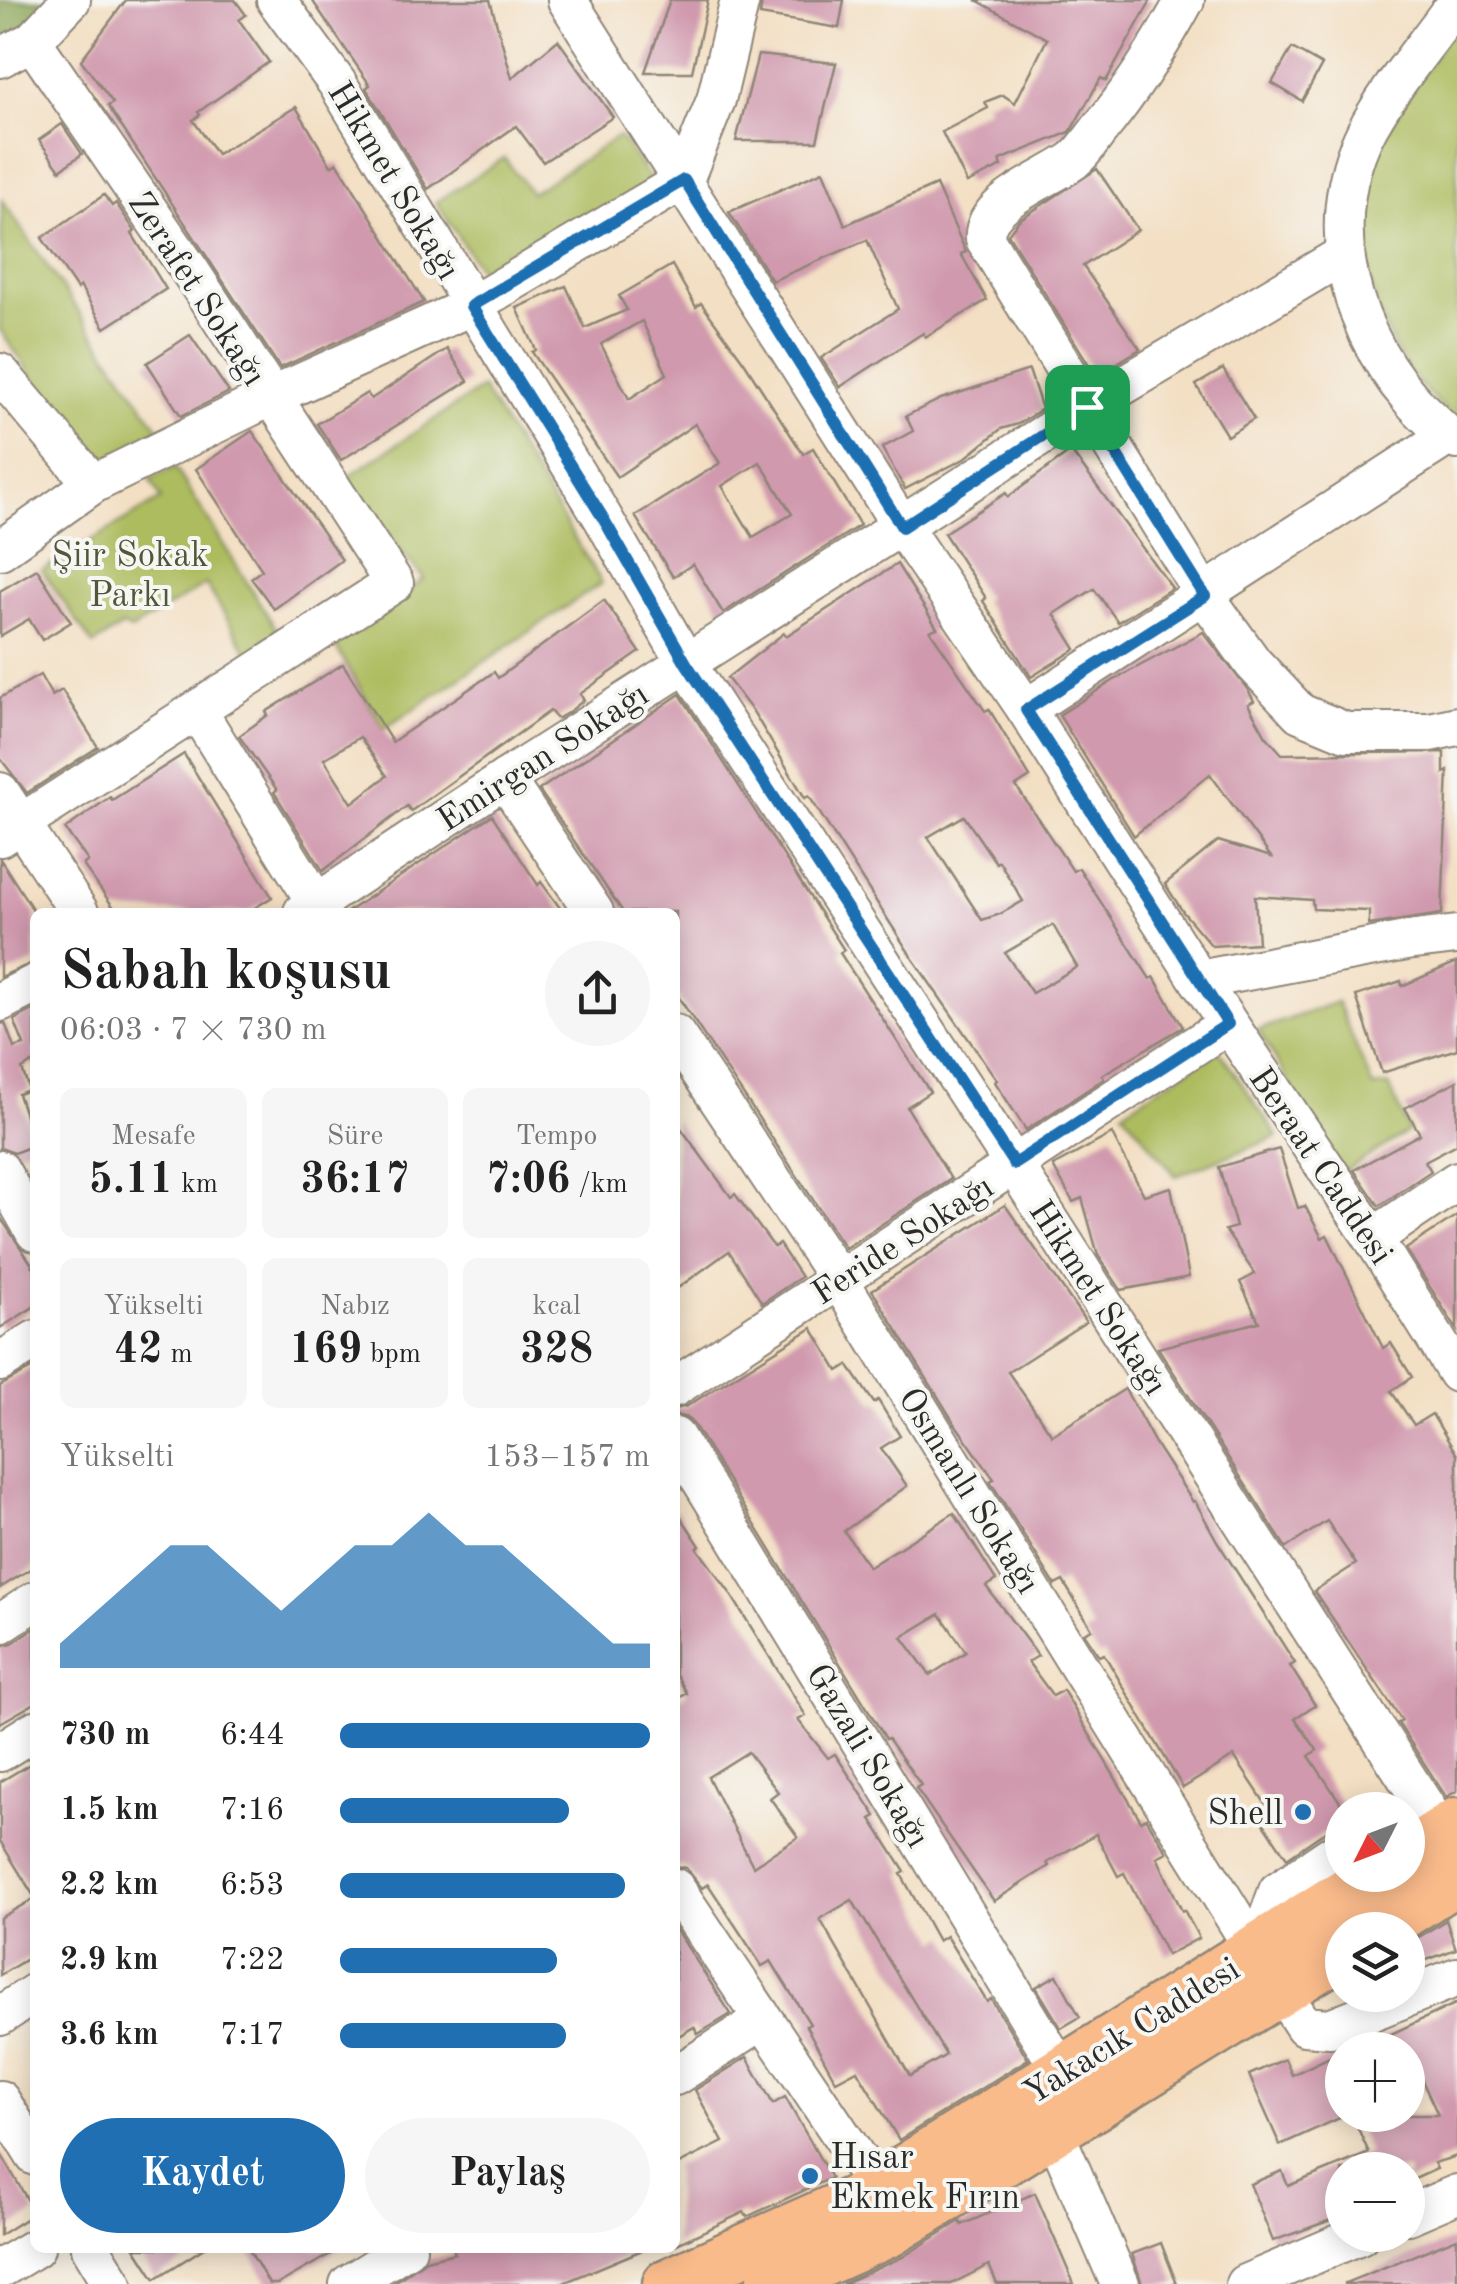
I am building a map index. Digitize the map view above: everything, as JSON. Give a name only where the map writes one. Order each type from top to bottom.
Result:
[{"type":"main road","points":[[1390,1912],[1438,1845]]},
{"type":"main road","name":"Yakacık Caddesi","points":[[668,2284],[888,2206],[1054,2131],[1269,1972],[1357,1892]]},
{"type":"main road","name":"Yakacık Caddesi","points":[[772,2284],[888,2206],[1062,2072],[1269,1972],[1325,1957]]},
{"type":"street","name":"Zerafet Sokağı","points":[[71,0],[16,49],[188,268],[394,584],[198,712]]},
{"type":"street","name":"Hikmet Sokağı","points":[[276,0],[338,83],[603,518],[686,663],[1014,1164],[1438,1845]]},
{"type":"street","name":"Beraat Caddesi","points":[[567,0],[902,527],[1373,1238],[1457,1373]]},
{"type":"street","points":[[0,550],[93,484],[270,397],[471,306],[684,180],[716,100],[740,0]]},
{"type":"street","points":[[1185,0],[1126,98],[1076,158],[990,216],[984,228],[985,239],[1205,596],[1253,663],[1300,713],[1346,732],[1430,732],[1457,726]]},
{"type":"street","points":[[1026,710],[1453,438],[1408,397],[1370,338],[1352,294],[1343,255],[1346,181],[1374,116],[1447,8]]},
{"type":"street","name":"Emirgan Sokağı","points":[[317,908],[505,779],[1087,407],[1343,255]]},
{"type":"street","points":[[0,373],[93,484]]},
{"type":"street","points":[[76,908],[7,818],[198,712],[313,908]]},
{"type":"street","points":[[505,779],[591,908]]},
{"type":"street","points":[[1199,980],[1457,935]]},
{"type":"street","points":[[0,1002],[30,987]]},
{"type":"street","name":"Feride Sokağı","points":[[680,1385],[1228,1024]]},
{"type":"street","name":"Osmanlı Sokağı","points":[[680,1042],[839,1280],[1304,2026],[1330,2028],[1457,1977]]},
{"type":"street","points":[[14,1174],[30,1218]]},
{"type":"street","points":[[1373,1238],[1457,1181]]},
{"type":"street","points":[[0,1362],[30,1343]]},
{"type":"street","name":"Gazali Sokağı","points":[[680,1445],[1062,2072]]},
{"type":"street","points":[[0,1624],[30,1604]]},
{"type":"street","points":[[0,1752],[30,1733]]},
{"type":"street","points":[[1269,1972],[1278,1892],[1325,1860]]},
{"type":"street","points":[[680,1896],[888,2206]]},
{"type":"street","points":[[0,2016],[30,1996]]},
{"type":"street","points":[[680,2073],[763,2020]]},
{"type":"street","points":[[0,2100],[30,2148]]},
{"type":"street","points":[[1054,2131],[1120,2284]]},
{"type":"street","points":[[1425,2208],[1457,2194]]},
{"type":"street","points":[[1244,2284],[1325,2250]]},
{"type":"street","points":[[0,2270],[30,2251]]},
{"type":"street","points":[[94,2253],[112,2284]]},
{"type":"street","points":[[349,2284],[399,2253]]},
{"type":"green space","points":[[0,0],[54,0],[30,25],[0,39]]},
{"type":"green space","points":[[1457,22],[1457,422],[1410,373],[1394,347],[1370,281],[1362,211],[1364,189],[1378,149],[1403,103]]},
{"type":"green space","points":[[619,136],[653,182],[487,282],[436,202],[504,158],[531,193]]},
{"type":"green space","points":[[2,200],[159,429],[98,468],[0,330]]},
{"type":"green space","points":[[482,388],[602,583],[384,729],[333,642],[424,579],[343,480]]},
{"type":"green space","name":"Şiir Sokak Parkı","points":[[175,467],[283,640],[253,661],[206,584],[131,630],[123,626],[93,645],[42,570],[161,499],[150,479]]},
{"type":"green space","points":[[1337,1002],[1373,1087],[1389,1085],[1409,1131],[1342,1173],[1258,1030]]},
{"type":"green space","points":[[1219,1050],[1278,1137],[1176,1176],[1123,1111]]},
{"type":"building","points":[[126,0],[235,0],[246,15],[239,20],[269,62],[198,112],[200,115],[193,120],[217,154],[296,107],[331,166],[337,162],[424,302],[280,368],[108,106],[113,103],[81,60]]},
{"type":"building","points":[[312,0],[490,0],[512,78],[558,40],[613,117],[543,162],[516,126],[428,189],[366,88],[370,85]]},
{"type":"building","points":[[670,0],[708,0],[692,72],[645,72]]},
{"type":"building","points":[[762,0],[844,0],[839,28],[760,15]]},
{"type":"building","points":[[976,0],[1151,0],[1106,81],[1101,78],[1070,132],[1000,160],[1002,166],[967,183],[942,132],[988,108],[985,102],[1003,95],[1015,103],[1047,39]]},
{"type":"building","points":[[1292,48],[1322,65],[1302,101],[1272,83]]},
{"type":"building","points":[[758,55],[836,63],[817,141],[736,141]]},
{"type":"building","points":[[62,124],[82,154],[60,170],[39,140]]},
{"type":"building","points":[[1097,169],[1138,230],[1083,266],[1140,349],[1096,376],[1008,234],[1019,220]]},
{"type":"building","points":[[823,171],[845,225],[936,185],[966,252],[961,254],[987,300],[925,337],[923,333],[840,387],[821,358],[898,309],[867,240],[772,281],[729,212]]},
{"type":"building","points":[[104,195],[112,206],[116,203],[135,231],[132,234],[166,289],[105,328],[80,286],[77,289],[42,238]]},
{"type":"building","points":[[672,265],[696,307],[701,303],[744,362],[803,454],[813,448],[860,525],[723,613],[693,564],[673,577],[635,516],[720,463],[695,424],[617,477],[532,352],[536,350],[517,308],[566,286],[585,328],[627,310],[619,296]],"holes":[[[642,321],[667,374],[629,399],[601,344]],[[760,462],[792,514],[753,537],[722,486]]]},
{"type":"building","points":[[190,335],[229,392],[181,416],[147,363]]},
{"type":"building","points":[[447,349],[468,381],[341,460],[317,424],[367,393],[371,399]]},
{"type":"building","points":[[1223,369],[1254,419],[1227,436],[1196,385]]},
{"type":"building","points":[[1029,370],[1042,409],[1001,429],[964,459],[905,489],[882,448],[913,431],[906,416],[941,399]]},
{"type":"building","points":[[252,431],[342,560],[274,609],[251,578],[262,570],[196,469]]},
{"type":"building","points":[[1071,451],[1172,588],[1118,622],[1094,589],[1054,614],[1076,649],[1031,677],[944,533],[1006,493],[1008,497]]},
{"type":"building","points":[[897,564],[937,628],[930,631],[985,711],[989,709],[1030,777],[1016,786],[1073,871],[1079,868],[1150,979],[1154,977],[1183,1027],[1102,1075],[1104,1079],[1026,1130],[997,1080],[727,678],[784,633],[786,636]],"holes":[[[964,816],[996,863],[999,861],[1023,901],[982,920],[928,837]],[[1053,925],[1077,967],[1032,993],[1005,953]]]},
{"type":"building","points":[[37,569],[71,622],[42,640],[29,619],[0,636],[0,591]]},
{"type":"building","points":[[604,600],[640,652],[580,694],[584,700],[569,712],[557,719],[550,711],[411,811],[407,806],[323,871],[274,792],[277,790],[239,736],[268,715],[266,712],[343,664],[392,742],[494,672],[498,678]],"holes":[[[360,737],[387,776],[352,803],[324,759]]]},
{"type":"building","points":[[1203,632],[1248,690],[1254,701],[1248,704],[1266,736],[1282,754],[1444,752],[1444,773],[1448,771],[1442,914],[1369,925],[1369,911],[1313,909],[1312,900],[1255,896],[1258,943],[1212,946],[1183,912],[1165,884],[1218,841],[1271,857],[1210,774],[1134,836],[1059,715]]},
{"type":"building","points":[[40,675],[52,696],[62,690],[98,747],[27,793],[0,758],[0,698]]},
{"type":"building","points":[[680,694],[930,1092],[907,1107],[951,1179],[845,1248],[680,1000],[680,908],[620,908],[539,790]]},
{"type":"building","points":[[184,754],[272,897],[254,908],[114,908],[83,865],[88,861],[65,829],[110,797],[112,800]]},
{"type":"building","points":[[492,815],[538,885],[541,882],[560,908],[353,908]]},
{"type":"building","points":[[0,859],[32,908],[30,964],[0,977]]},
{"type":"building","points":[[1457,962],[1457,1049],[1382,1073],[1356,996],[1401,981],[1402,986]]},
{"type":"building","points":[[30,1012],[30,1064],[22,1069],[29,1090],[18,1094],[30,1130],[30,1147],[14,1153],[0,1148],[0,1024],[5,1023],[14,1048],[24,1045],[14,1020]]},
{"type":"building","points":[[1457,1081],[1457,1144],[1425,1161],[1431,1171],[1379,1206],[1354,1170],[1420,1134],[1405,1108]]},
{"type":"building","points":[[680,1127],[731,1197],[735,1194],[774,1247],[779,1244],[801,1277],[762,1303],[729,1251],[680,1286]]},
{"type":"building","points":[[1112,1134],[1144,1195],[1171,1187],[1189,1277],[1121,1290],[1098,1255],[1082,1198],[1073,1202],[1053,1166]]},
{"type":"building","points":[[1279,1149],[1298,1208],[1305,1206],[1322,1238],[1327,1235],[1383,1348],[1391,1343],[1412,1377],[1391,1391],[1414,1425],[1432,1414],[1457,1455],[1457,1791],[1446,1797],[1398,1723],[1402,1721],[1314,1591],[1356,1564],[1327,1521],[1286,1548],[1158,1348],[1259,1322],[1240,1282],[1255,1274],[1225,1230],[1236,1227],[1219,1167]]},
{"type":"building","points":[[1005,1205],[1086,1322],[1008,1372],[1052,1435],[1125,1389],[1156,1445],[1295,1663],[1290,1666],[1315,1705],[1295,1718],[1317,1750],[1309,1756],[1333,1792],[1325,1792],[1325,1832],[1287,1858],[1257,1813],[1267,1806],[1234,1756],[1183,1788],[1104,1654],[1099,1656],[1084,1633],[1092,1629],[1063,1581],[1055,1585],[990,1481],[994,1479],[872,1290]]},
{"type":"building","points":[[1457,1215],[1457,1330],[1406,1249]]},
{"type":"building","points":[[0,1217],[30,1262],[30,1309],[0,1328]]},
{"type":"building","points":[[812,1328],[838,1371],[848,1365],[874,1403],[878,1400],[900,1436],[881,1448],[907,1486],[844,1531],[869,1567],[954,1513],[996,1580],[986,1586],[1038,1656],[1028,1662],[1053,1696],[1063,1690],[1141,1821],[1146,1818],[1167,1852],[1157,1857],[1199,1938],[1167,1955],[1124,1873],[1118,1876],[1096,1834],[994,1901],[916,1788],[921,1785],[886,1739],[694,1425],[680,1416],[680,1408]],"holes":[[[940,1614],[966,1652],[930,1675],[902,1637]]]},
{"type":"building","points":[[30,1370],[30,1569],[0,1588],[0,1386]]},
{"type":"building","points":[[680,1516],[806,1716],[798,1720],[828,1758],[835,1754],[876,1816],[871,1819],[905,1872],[901,1874],[938,1941],[946,1936],[1028,2059],[899,2140],[857,2070],[836,2081],[806,2026],[810,2024],[771,1961],[762,1966],[708,1884],[702,1888],[686,1868],[680,1867],[680,1698],[687,1693],[680,1681]],"holes":[[[748,1752],[778,1792],[770,1798],[798,1837],[753,1866],[708,1777]],[[852,1900],[946,2055],[910,2076],[820,1919]]]},
{"type":"building","points":[[30,1631],[30,1706],[0,1723],[0,1646]]},
{"type":"building","points":[[30,1764],[30,1890],[0,1841],[0,1782]]},
{"type":"building","points":[[30,1901],[30,1957],[0,1975],[0,1918]]},
{"type":"building","points":[[1446,1920],[1456,1949],[1425,1961],[1425,1933]]},
{"type":"building","points":[[680,1936],[731,2014],[698,2034],[694,2027],[680,2035]]},
{"type":"building","points":[[1057,1975],[1080,2017],[1061,2028],[1036,1987]]},
{"type":"building","points":[[1457,2003],[1457,2156],[1434,2163],[1437,2169],[1425,2174],[1425,2152],[1369,2152],[1360,2132],[1425,2132],[1425,2115],[1438,2115],[1425,2087],[1425,2032],[1395,2032]]},
{"type":"building","points":[[747,2057],[773,2104],[785,2097],[831,2178],[680,2243],[680,2164],[723,2142],[695,2090]]},
{"type":"building","points":[[1285,2059],[1292,2075],[1325,2059],[1325,2125],[1280,2145],[1249,2075]]},
{"type":"building","points":[[0,2152],[30,2204],[30,2216],[0,2235]]},
{"type":"building","points":[[1282,2171],[1288,2186],[1325,2171],[1325,2222],[1273,2241],[1250,2184]]},
{"type":"building","points":[[1035,2193],[1074,2284],[997,2284],[989,2265],[951,2284],[842,2284],[903,2257],[960,2221],[962,2225]]},
{"type":"building","points":[[1457,2238],[1457,2284],[1345,2284],[1425,2252]]},
{"type":"building","points":[[1161,2243],[1177,2284],[1142,2284],[1132,2254]]},
{"type":"building","points":[[138,2253],[196,2253],[155,2279]]},
{"type":"building","points":[[251,2253],[332,2253],[278,2284],[269,2284]]},
{"type":"building","points":[[455,2253],[635,2253],[561,2284],[392,2284],[426,2260]]},
{"type":"place","name":"Shell","points":[[1303,1812]]},
{"type":"place","name":"Hısar Ekmek Fırın","points":[[810,2176]]},
{"type":"route","points":[[684,180],[902,527],[1087,407],[1205,596],[1026,710],[1228,1024],[1014,1164],[686,663],[603,518],[471,306],[684,180]]}]
